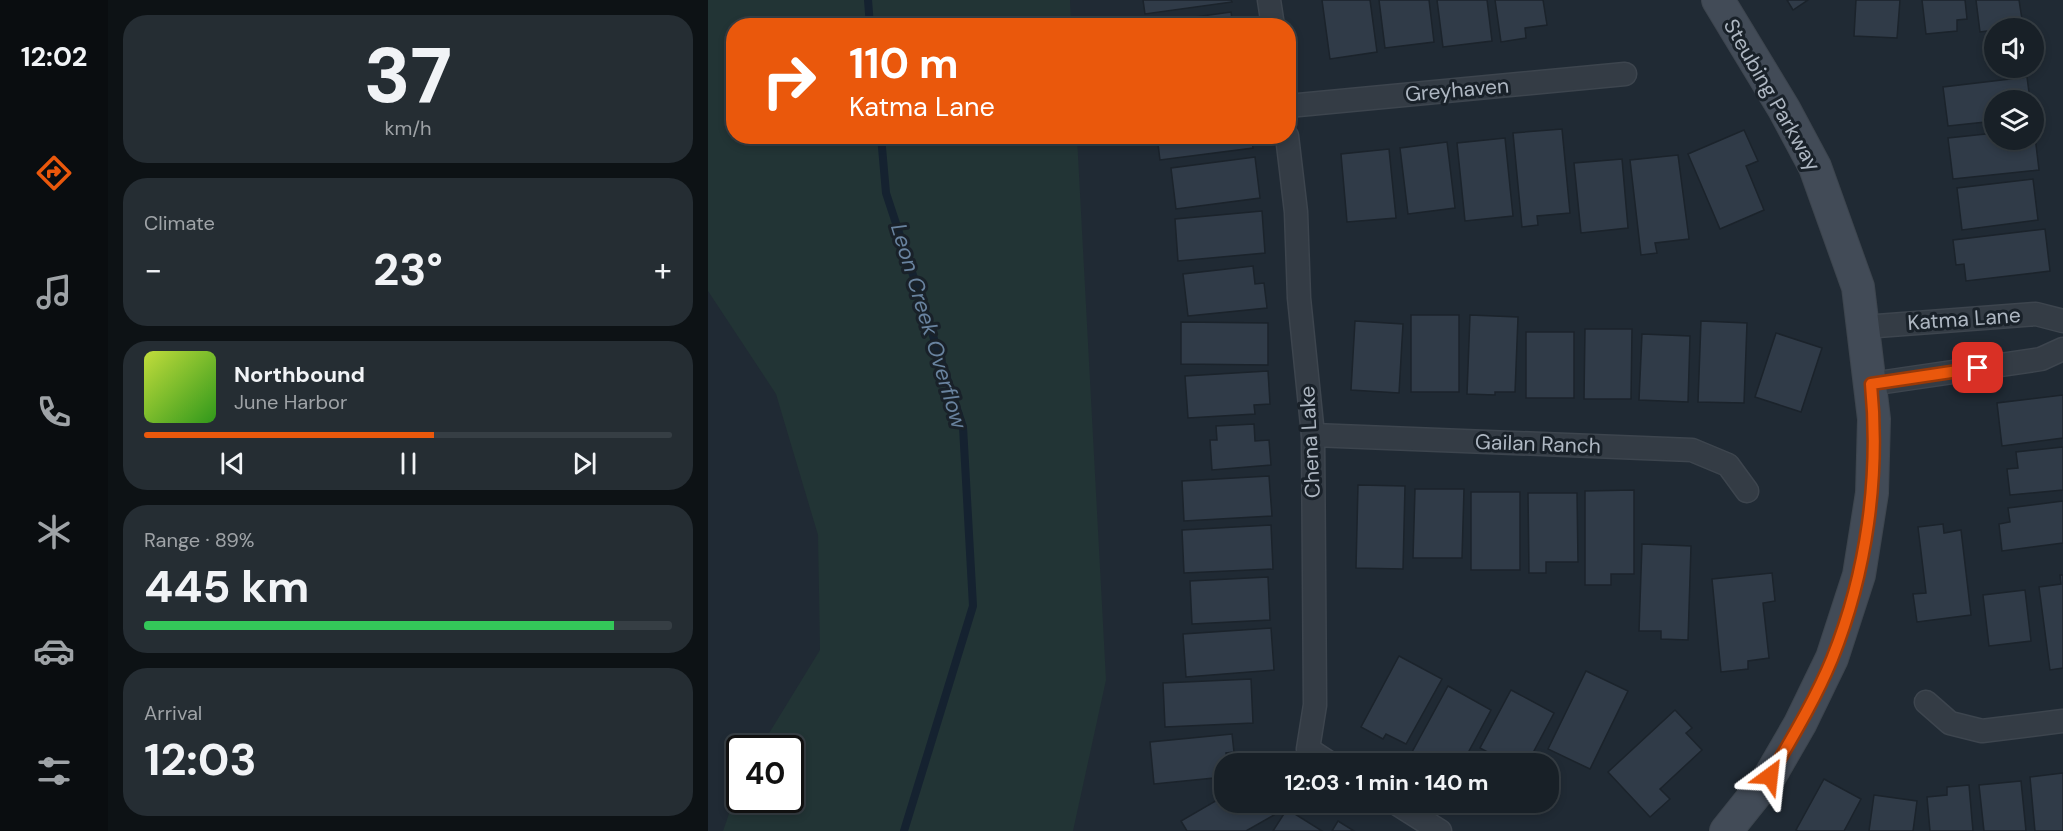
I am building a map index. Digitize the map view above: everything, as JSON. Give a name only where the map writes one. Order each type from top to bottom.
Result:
[{"type":"street","points":[[1269,0],[1272,18]]},
{"type":"street","name":"Steubing Parkway","points":[[1718,0],[1784,110],[1815,167],[1858,287],[1874,419],[1872,493],[1859,575],[1832,658],[1795,733],[1770,776],[1726,831]]},
{"type":"street","name":"Greyhaven","points":[[1296,105],[1625,74]]},
{"type":"street","name":"Chena Lake","points":[[1288,144],[1296,212],[1299,298],[1313,435],[1315,705],[1308,749],[1314,753]]},
{"type":"street","name":"Katma Lane","points":[[1864,327],[2036,314],[2063,321]]},
{"type":"street","points":[[1871,384],[2041,359],[2063,349]]},
{"type":"street","name":"Gailan Ranch","points":[[1313,435],[1692,450],[1728,465],[1747,491]]},
{"type":"street","points":[[1926,702],[1950,723],[1982,731],[2063,721]]},
{"type":"street","points":[[1411,813],[1440,831]]},
{"type":"shaded area","points":[[708,0],[1070,0],[1071,18],[726,18],[726,144],[1077,144],[1106,680],[1073,831],[723,831],[729,813],[804,813],[804,735],[768,735],[820,650],[818,535],[776,394],[708,291]]},
{"type":"building","points":[[1143,0],[1231,0],[1232,2],[1145,14]]},
{"type":"building","points":[[1322,0],[1370,0],[1377,52],[1330,59]]},
{"type":"building","points":[[1379,0],[1429,0],[1434,42],[1385,48]]},
{"type":"building","points":[[1437,0],[1487,0],[1492,41],[1443,47]]},
{"type":"building","points":[[1495,0],[1543,0],[1547,25],[1525,28],[1526,38],[1501,42]]},
{"type":"building","points":[[1787,0],[1808,0],[1793,10]]},
{"type":"building","points":[[1856,0],[1900,0],[1897,38],[1854,36]]},
{"type":"building","points":[[1922,0],[1965,0],[1967,19],[1957,20],[1957,31],[1926,34]]},
{"type":"building","points":[[1976,0],[2019,0],[2022,18],[1984,18],[1984,31],[1980,32]]},
{"type":"building","points":[[1231,12],[1232,18],[1188,18]]},
{"type":"building","points":[[2027,78],[2029,90],[1984,90],[1984,122],[1948,126],[1943,87]]},
{"type":"building","points":[[1562,129],[1570,213],[1537,216],[1538,225],[1522,227],[1513,133]]},
{"type":"building","points":[[1744,130],[1758,161],[1746,166],[1764,210],[1720,229],[1688,154]]},
{"type":"building","points":[[1984,134],[1984,150],[2037,150],[2039,170],[1953,179],[1948,138]]},
{"type":"building","points":[[1505,138],[1513,216],[1465,221],[1457,143]]},
{"type":"building","points":[[1447,142],[1455,208],[1408,214],[1400,148]]},
{"type":"building","points":[[1158,144],[1252,144],[1253,148],[1160,160]]},
{"type":"building","points":[[1389,149],[1396,218],[1347,222],[1341,154]]},
{"type":"building","points":[[1678,155],[1689,239],[1655,243],[1657,253],[1641,255],[1630,160]]},
{"type":"building","points":[[1255,157],[1260,198],[1176,209],[1171,168]]},
{"type":"building","points":[[1622,159],[1628,228],[1581,233],[1574,163]]},
{"type":"building","points":[[2033,179],[2038,220],[1962,230],[1957,188]]},
{"type":"building","points":[[1262,211],[1265,253],[1178,261],[1175,219]]},
{"type":"building","points":[[2045,229],[2050,271],[1966,281],[1964,264],[1956,265],[1953,240]]},
{"type":"building","points":[[1253,266],[1255,284],[1264,283],[1267,308],[1188,316],[1183,274]]},
{"type":"building","points":[[1411,315],[1459,315],[1459,392],[1411,392]]},
{"type":"building","points":[[1470,315],[1518,317],[1515,392],[1495,392],[1495,395],[1467,394]]},
{"type":"building","points":[[1355,321],[1403,324],[1399,393],[1351,390]]},
{"type":"building","points":[[1701,321],[1747,323],[1744,403],[1698,402]]},
{"type":"building","points":[[1181,322],[1268,323],[1268,365],[1181,364]]},
{"type":"building","points":[[1585,329],[1632,329],[1631,399],[1584,399]]},
{"type":"building","points":[[1526,332],[1574,332],[1574,398],[1526,398]]},
{"type":"building","points":[[1776,333],[1822,348],[1801,412],[1755,397]]},
{"type":"building","points":[[1642,334],[1690,336],[1688,402],[1639,400]]},
{"type":"building","points":[[1268,371],[1270,404],[1254,405],[1255,414],[1188,418],[1185,376]]},
{"type":"building","points":[[2063,395],[2063,438],[2002,446],[1997,403]]},
{"type":"building","points":[[1254,424],[1255,441],[1269,440],[1271,465],[1212,470],[1210,440],[1217,440],[1216,426]]},
{"type":"building","points":[[2063,447],[2063,490],[2010,495],[2007,469],[2018,468],[2016,452]]},
{"type":"building","points":[[1269,476],[1272,516],[1184,521],[1182,481]]},
{"type":"building","points":[[1358,485],[1405,486],[1403,569],[1356,568]]},
{"type":"building","points":[[1415,489],[1464,489],[1462,558],[1413,558]]},
{"type":"building","points":[[1634,490],[1634,574],[1611,574],[1611,585],[1585,585],[1585,491]]},
{"type":"building","points":[[1471,492],[1520,492],[1520,570],[1471,570]]},
{"type":"building","points":[[1528,493],[1577,493],[1578,562],[1546,562],[1546,573],[1529,573]]},
{"type":"building","points":[[2063,501],[2063,543],[2002,551],[1999,524],[2010,522],[2008,508]]},
{"type":"building","points":[[1943,524],[1944,533],[1961,530],[1971,615],[1917,622],[1913,594],[1926,593],[1918,527]]},
{"type":"building","points":[[1271,525],[1273,569],[1184,573],[1182,530]]},
{"type":"building","points":[[1642,544],[1691,546],[1688,640],[1661,639],[1661,631],[1639,631]]},
{"type":"building","points":[[1772,573],[1775,601],[1763,603],[1769,658],[1748,661],[1748,669],[1721,672],[1712,579]]},
{"type":"building","points":[[2060,575],[2063,575],[2063,668],[2050,670],[2039,587],[2061,584]]},
{"type":"building","points":[[1268,577],[1270,620],[1192,624],[1190,581]]},
{"type":"building","points":[[2025,590],[2031,641],[1989,646],[1983,595]]},
{"type":"building","points":[[1271,628],[1274,670],[1186,677],[1183,634]]},
{"type":"building","points":[[1399,656],[1442,679],[1406,744],[1386,734],[1383,739],[1361,727]]},
{"type":"building","points":[[1586,671],[1628,691],[1590,769],[1548,749]]},
{"type":"building","points":[[1251,679],[1253,723],[1165,727],[1163,683]]},
{"type":"building","points":[[1448,686],[1491,710],[1468,753],[1412,753]]},
{"type":"building","points":[[1511,690],[1554,713],[1533,753],[1489,753],[1480,748]]},
{"type":"building","points":[[1675,710],[1692,728],[1686,733],[1702,750],[1660,789],[1670,799],[1650,817],[1608,772]]},
{"type":"building","points":[[1232,734],[1234,752],[1214,753],[1214,778],[1154,784],[1150,742]]},
{"type":"building","points":[[2063,773],[2063,831],[2035,831],[2030,777]]},
{"type":"building","points":[[1824,779],[1861,799],[1844,831],[1796,830]]},
{"type":"building","points":[[2021,781],[2026,831],[1984,831],[1979,785]]},
{"type":"building","points":[[1969,785],[1973,831],[1930,831],[1927,797],[1947,795],[1947,787]]},
{"type":"building","points":[[1874,795],[1917,801],[1913,831],[1869,831]]},
{"type":"building","points":[[1214,802],[1214,813],[1273,813],[1274,815],[1246,831],[1187,831],[1181,821]]},
{"type":"building","points":[[1284,813],[1293,813],[1322,831],[1273,831]]},
{"type":"building","points":[[1338,821],[1354,831],[1332,831]]},
{"type":"waterway","name":"Leon Creek Overflow","points":[[868,0],[869,18]]},
{"type":"waterway","name":"Leon Creek Overflow","points":[[882,144],[886,193],[963,427],[973,606],[904,831]]},
{"type":"route","points":[[1770,776],[1800,724],[1832,658],[1859,575],[1872,493],[1874,419],[1871,384],[1978,368]]}]
